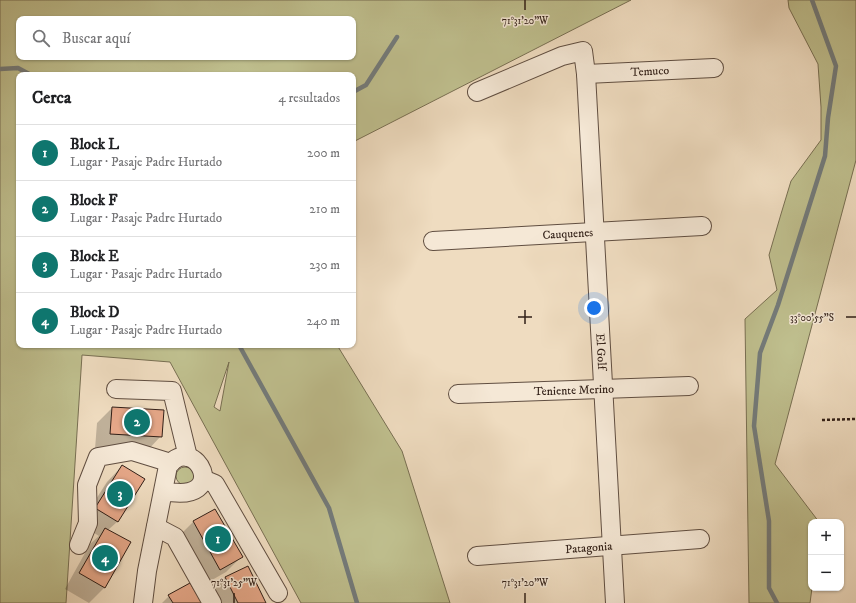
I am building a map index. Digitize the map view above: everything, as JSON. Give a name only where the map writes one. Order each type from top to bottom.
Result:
[{"type":"street","name":"El Golf","points":[[477,92],[562,56],[583,51],[586,74],[602,389],[615,603]]},
{"type":"street","name":"Temuco","points":[[586,74],[714,68]]},
{"type":"street","name":"Cauquenes","points":[[433,241],[702,226]]},
{"type":"street","name":"Teniente Merino","points":[[458,394],[689,386]]},
{"type":"street","points":[[116,389],[172,391],[188,457]]},
{"type":"street","points":[[79,545],[88,523],[87,485],[98,457],[132,451],[171,463]]},
{"type":"street","points":[[143,603],[168,466],[174,458],[182,456],[194,458],[202,468],[202,484],[198,488],[185,494],[164,491]]},
{"type":"street","points":[[203,479],[215,484],[278,593]]},
{"type":"street","points":[[156,527],[175,537],[212,603]]},
{"type":"street","name":"Patagonia","points":[[477,556],[612,547],[700,539]]},
{"type":"path","points":[[822,420],[856,419]]},
{"type":"green space","points":[[0,0],[631,0],[356,140],[356,72],[16,72],[16,348],[339,348],[402,451],[450,603],[301,603],[170,362],[82,355],[66,603],[0,603]],"holes":[[[229,362],[220,411],[214,407]]]},
{"type":"green space","points":[[788,0],[856,0],[856,160],[775,464],[817,519],[808,519],[808,591],[812,591],[810,603],[749,603],[745,319],[777,290],[769,255],[781,214],[791,181],[821,140],[821,107],[818,64],[789,8]]},
{"type":"green space","points":[[185,467],[191,470],[194,476],[191,482],[185,485],[179,482],[176,476],[179,470]]},
{"type":"building","points":[[112,407],[164,410],[162,437],[110,434]]},
{"type":"building","points":[[122,465],[145,479],[118,522],[95,508]]},
{"type":"building","points":[[215,509],[243,557],[220,570],[193,521]]},
{"type":"building","points":[[105,528],[131,542],[105,588],[79,573]]},
{"type":"building","points":[[248,566],[266,603],[238,603],[225,577]]},
{"type":"building","points":[[190,583],[202,603],[173,603],[168,595]]},
{"type":"waterway","points":[[777,603],[769,588],[769,521],[754,426],[760,353],[778,305],[825,156],[828,118],[836,66],[812,0]]},
{"type":"waterway","points":[[356,90],[366,85],[397,37]]},
{"type":"waterway","points":[[0,69],[18,68],[25,72]]},
{"type":"waterway","points":[[241,348],[329,508],[357,603]]},
{"type":"place","name":"Block F","points":[[137,422]]},
{"type":"place","name":"Block E","points":[[120,494]]},
{"type":"place","name":"Block L","points":[[218,539]]},
{"type":"place","name":"Block D","points":[[105,558]]}]
